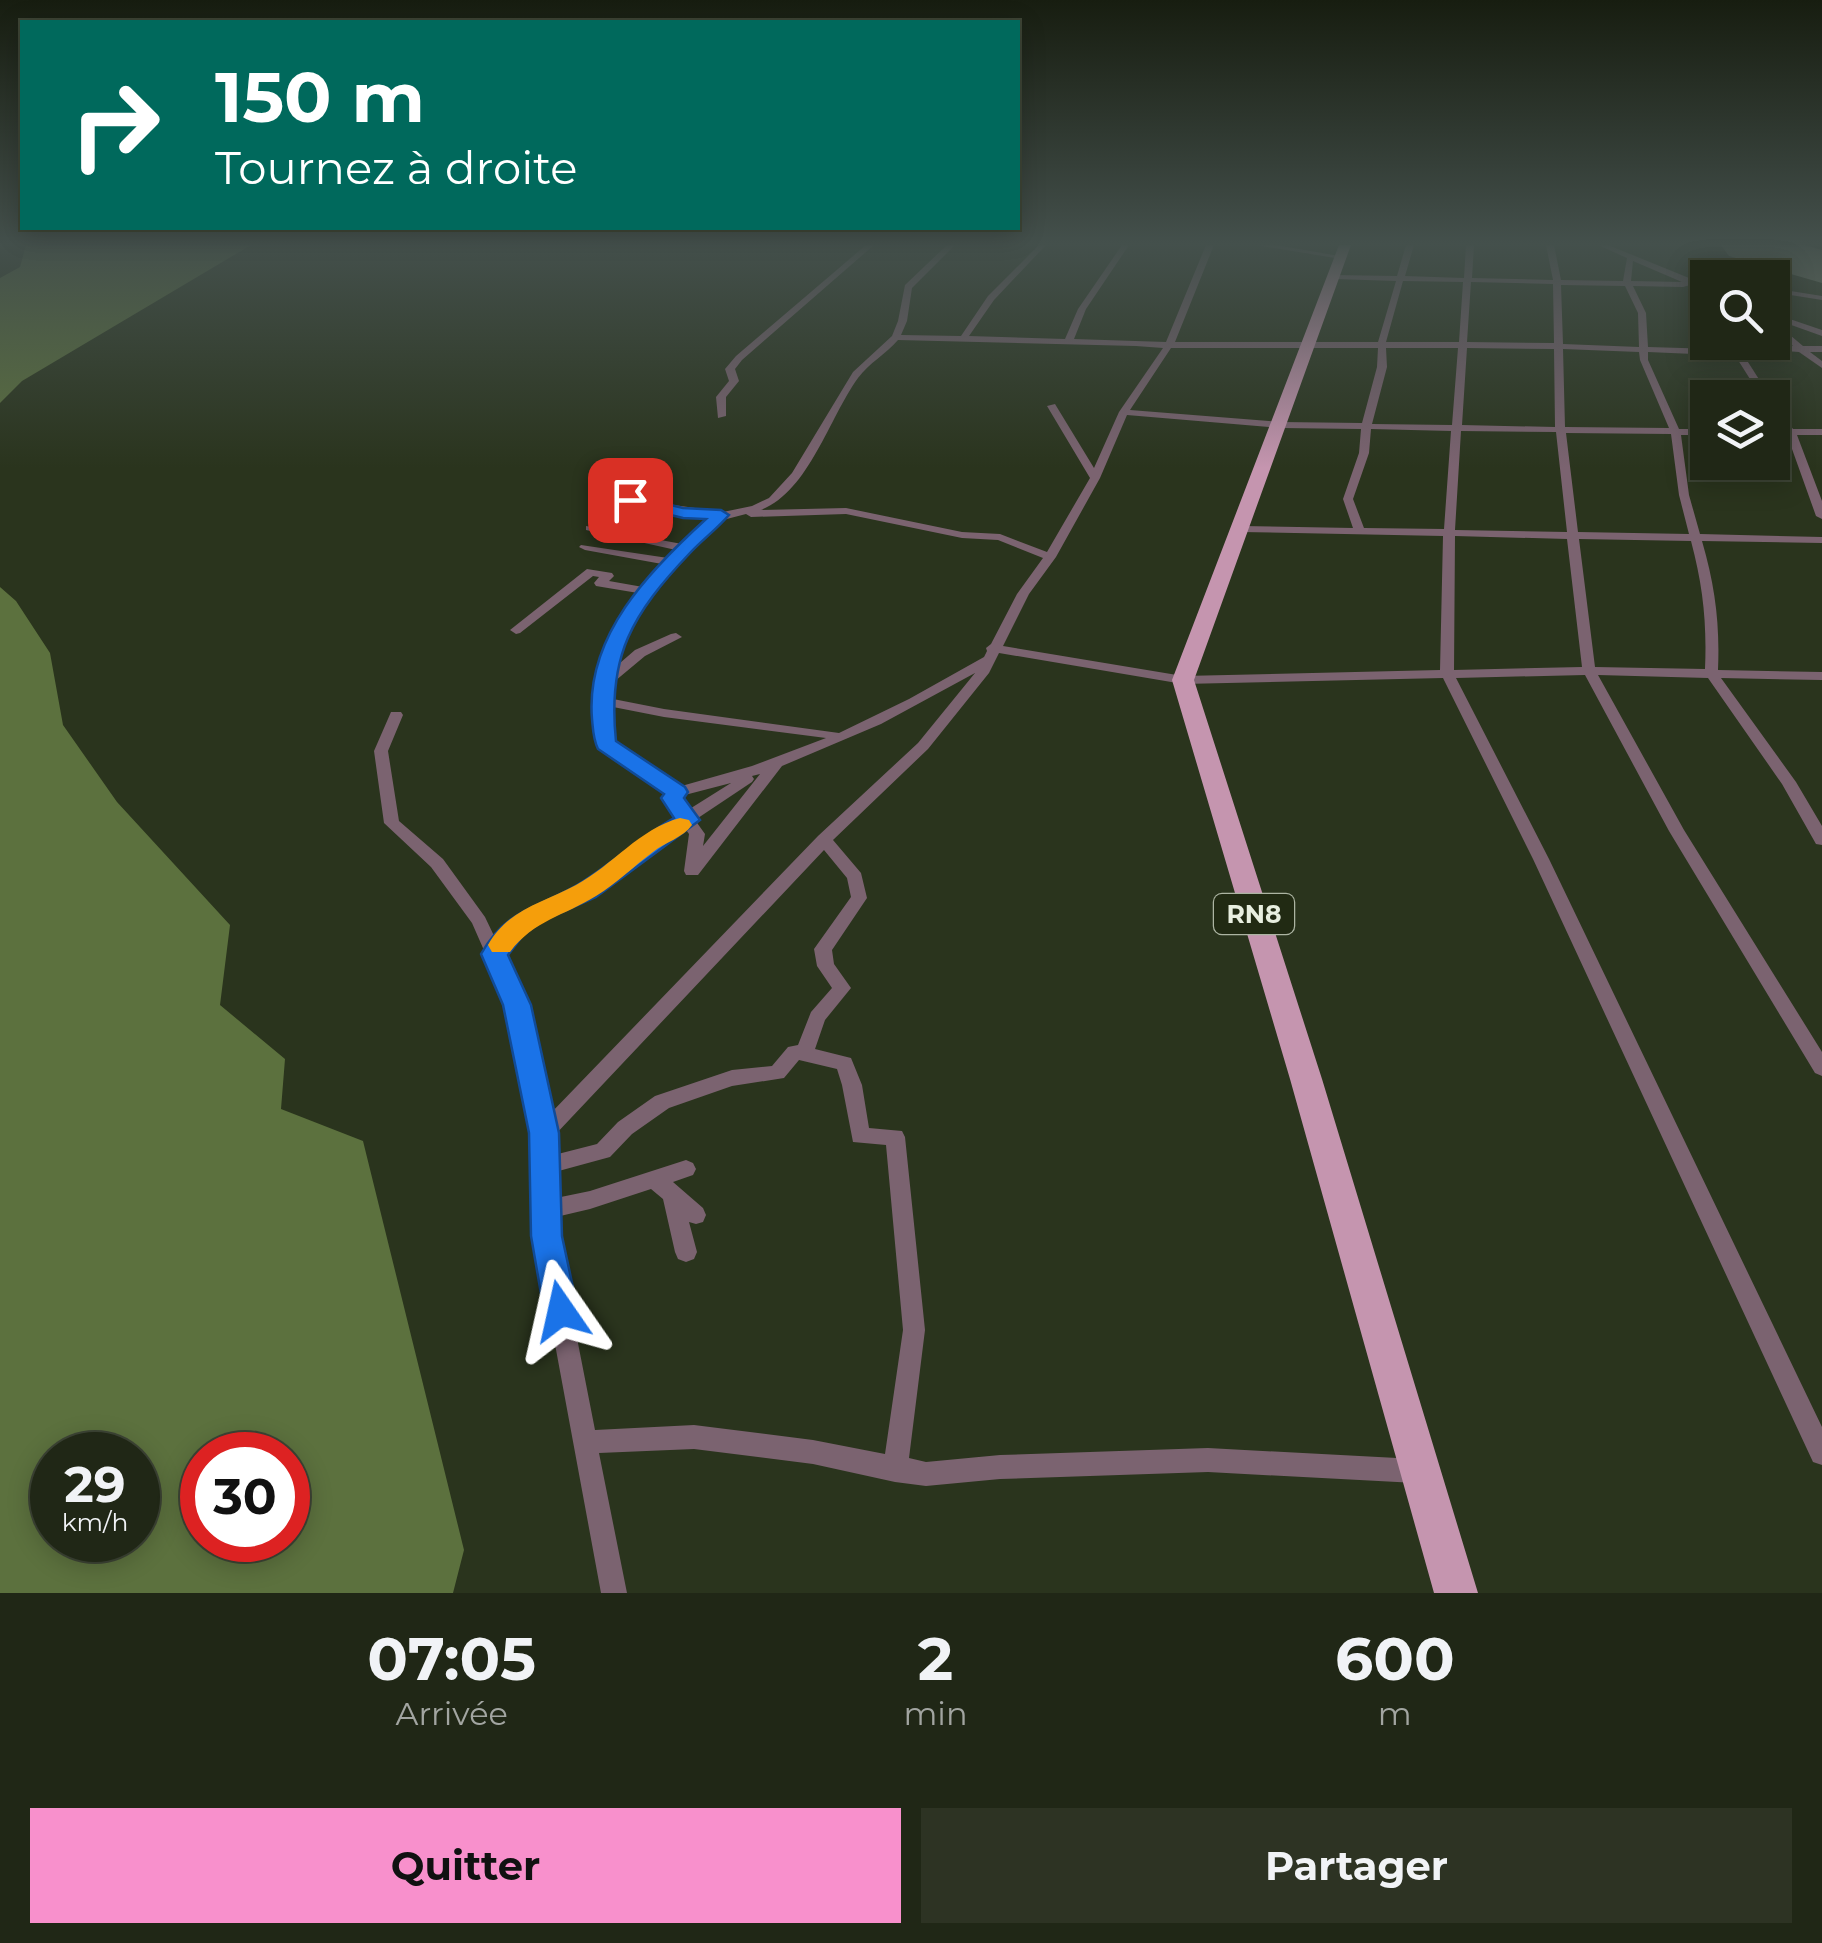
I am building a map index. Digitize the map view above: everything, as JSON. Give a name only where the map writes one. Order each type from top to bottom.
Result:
[{"type":"main road","points":[[1183,680],[1282,425],[1317,319]]},
{"type":"main road","name":"RN8","points":[[1183,680],[1306,1078],[1456,1593]]},
{"type":"street","points":[[721,416],[721,397],[734,381],[730,369],[784,319]]},
{"type":"street","points":[[676,792],[606,744],[602,693],[624,624],[646,591],[684,548],[721,515],[755,510],[776,498],[811,452],[829,415],[859,370],[896,336],[902,319]]},
{"type":"street","points":[[963,340],[977,319]]},
{"type":"street","points":[[1068,342],[1078,319]]},
{"type":"street","points":[[544,1133],[824,840],[923,746],[984,670],[1022,594],[1050,557],[1095,478],[1124,412],[1166,347],[1178,319]]},
{"type":"street","points":[[1360,532],[1348,499],[1364,454],[1366,426],[1382,367],[1388,319]]},
{"type":"street","points":[[1464,319],[1449,533],[1447,673],[1541,859],[1822,1453]]},
{"type":"street","points":[[1558,319],[1560,428],[1589,671],[1677,831],[1822,1068]]},
{"type":"street","points":[[1642,319],[1642,349],[1676,432],[1694,538],[1707,579],[1714,629],[1711,673],[1790,782],[1822,840]]},
{"type":"street","points":[[1790,324],[1822,333]]},
{"type":"street","points":[[896,336],[1166,347],[1558,346],[1690,351]]},
{"type":"street","points":[[1790,337],[1822,365]]},
{"type":"street","points":[[1790,348],[1822,349]]},
{"type":"street","points":[[1052,406],[1095,478]]},
{"type":"street","points":[[1124,412],[1282,425],[1690,432]]},
{"type":"street","points":[[1822,432],[1790,432],[1822,516]]},
{"type":"street","points":[[608,497],[653,503],[683,513],[846,511],[962,535],[1000,536],[1050,557]]},
{"type":"street","points":[[590,528],[684,548]]},
{"type":"street","points":[[1241,529],[1822,540]]},
{"type":"street","points":[[585,547],[672,562]]},
{"type":"street","points":[[516,630],[591,572],[608,576],[600,583],[646,591]]},
{"type":"street","points":[[602,693],[640,653],[676,636]]},
{"type":"street","points":[[772,763],[724,834],[692,871],[697,834],[672,798],[676,792],[724,782],[772,763],[842,736],[934,693],[990,654],[1183,680],[1589,671],[1822,676]]},
{"type":"street","points":[[602,693],[814,736],[842,736]]},
{"type":"street","points":[[396,715],[381,751],[392,824],[437,863],[479,921],[517,1005],[544,1133],[546,1236],[614,1593]]},
{"type":"street","points":[[494,954],[514,929],[535,913],[587,890],[648,843],[772,763]]},
{"type":"street","points":[[804,1054],[817,1017],[842,988],[826,966],[824,949],[860,898],[855,877],[824,840]]},
{"type":"street","points":[[545,1166],[603,1151],[625,1128],[662,1102],[732,1078],[776,1073],[794,1052],[844,1063],[860,1136],[895,1136],[914,1330],[895,1470]]},
{"type":"street","points":[[546,1210],[686,1169]]},
{"type":"street","points":[[654,1179],[696,1215]]},
{"type":"street","points":[[674,1198],[686,1252]]},
{"type":"street","points":[[586,1442],[694,1437],[813,1452],[926,1474],[1000,1467],[1208,1460],[1420,1471]]},
{"type":"shaded area","points":[[0,319],[126,319],[22,381],[0,403]]},
{"type":"shaded area","points":[[0,587],[16,601],[50,653],[63,725],[117,802],[230,925],[220,1005],[285,1059],[281,1109],[363,1141],[464,1550],[453,1593],[0,1593]]},
{"type":"slow traffic","points":[[501,945],[535,913],[587,890],[648,843],[680,825]]},
{"type":"route","points":[[561,1311],[546,1236],[544,1133],[517,1005],[494,954],[514,929],[535,913],[587,890],[648,843],[688,820],[672,798],[676,792],[606,744],[601,701],[606,668],[630,611],[684,548],[721,515],[683,513],[630,500]]}]
